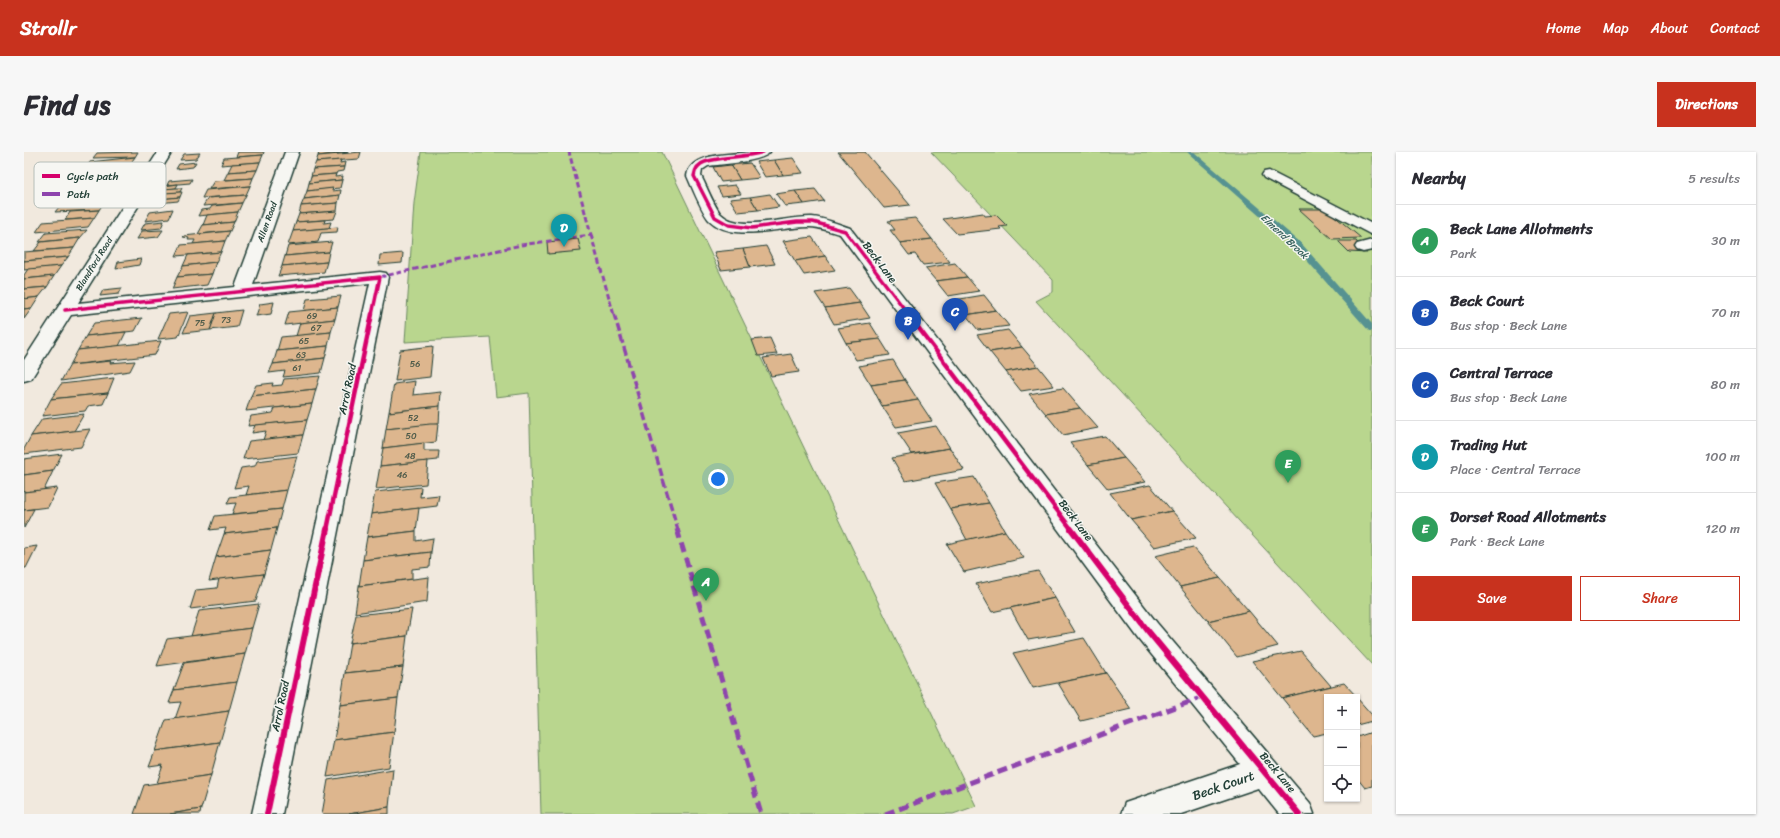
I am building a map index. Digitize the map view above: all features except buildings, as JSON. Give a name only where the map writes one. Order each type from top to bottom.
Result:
[{"type":"street","name":"Blandford Road","points":[[159,162],[165,152]]},
{"type":"street","name":"Allen Road","points":[[242,292],[292,152]]},
{"type":"street","name":"Beck Lane","points":[[763,152],[751,156],[704,162],[694,171],[694,176],[715,217],[721,222],[740,228],[813,222],[845,231],[1148,631],[1299,814]]},
{"type":"street","points":[[1268,175],[1372,230]]},
{"type":"street","name":"Blandford Road","points":[[24,375],[130,208]]},
{"type":"street","name":"Arrol Road","points":[[65,310],[380,277],[267,814]]},
{"type":"street","name":"Beck Court","points":[[1136,814],[1264,771]]},
{"type":"green space","points":[[421,152],[662,152],[976,806],[953,814],[541,814],[529,393],[496,397],[490,337],[405,342],[414,203]]},
{"type":"green space","points":[[931,152],[1372,152],[1372,665],[1036,301],[1053,292],[1053,280]]},
{"type":"waterway","name":"Elmend Brook","points":[[1190,152],[1298,245],[1372,329]]},
{"type":"marked path","points":[[380,277],[521,245],[591,235],[569,152]]},
{"type":"marked path","points":[[591,235],[761,814]]},
{"type":"marked path","points":[[885,814],[1203,697]]},
{"type":"cycle path","points":[[763,152],[751,156],[704,162],[697,168],[694,176],[715,217],[729,225],[752,228],[797,222],[813,222],[845,231],[1148,631],[1299,814]]},
{"type":"cycle path","points":[[65,310],[380,277],[267,814]]},
{"type":"place","name":"Trading Hut","points":[[564,247]]},
{"type":"place","name":"Central Terrace","points":[[955,331]]},
{"type":"place","name":"Beck Court","points":[[908,340]]},
{"type":"place","name":"Dorset Road Allotments","points":[[1288,483]]},
{"type":"place","name":"Beck Lane Allotments","points":[[706,601]]}]
